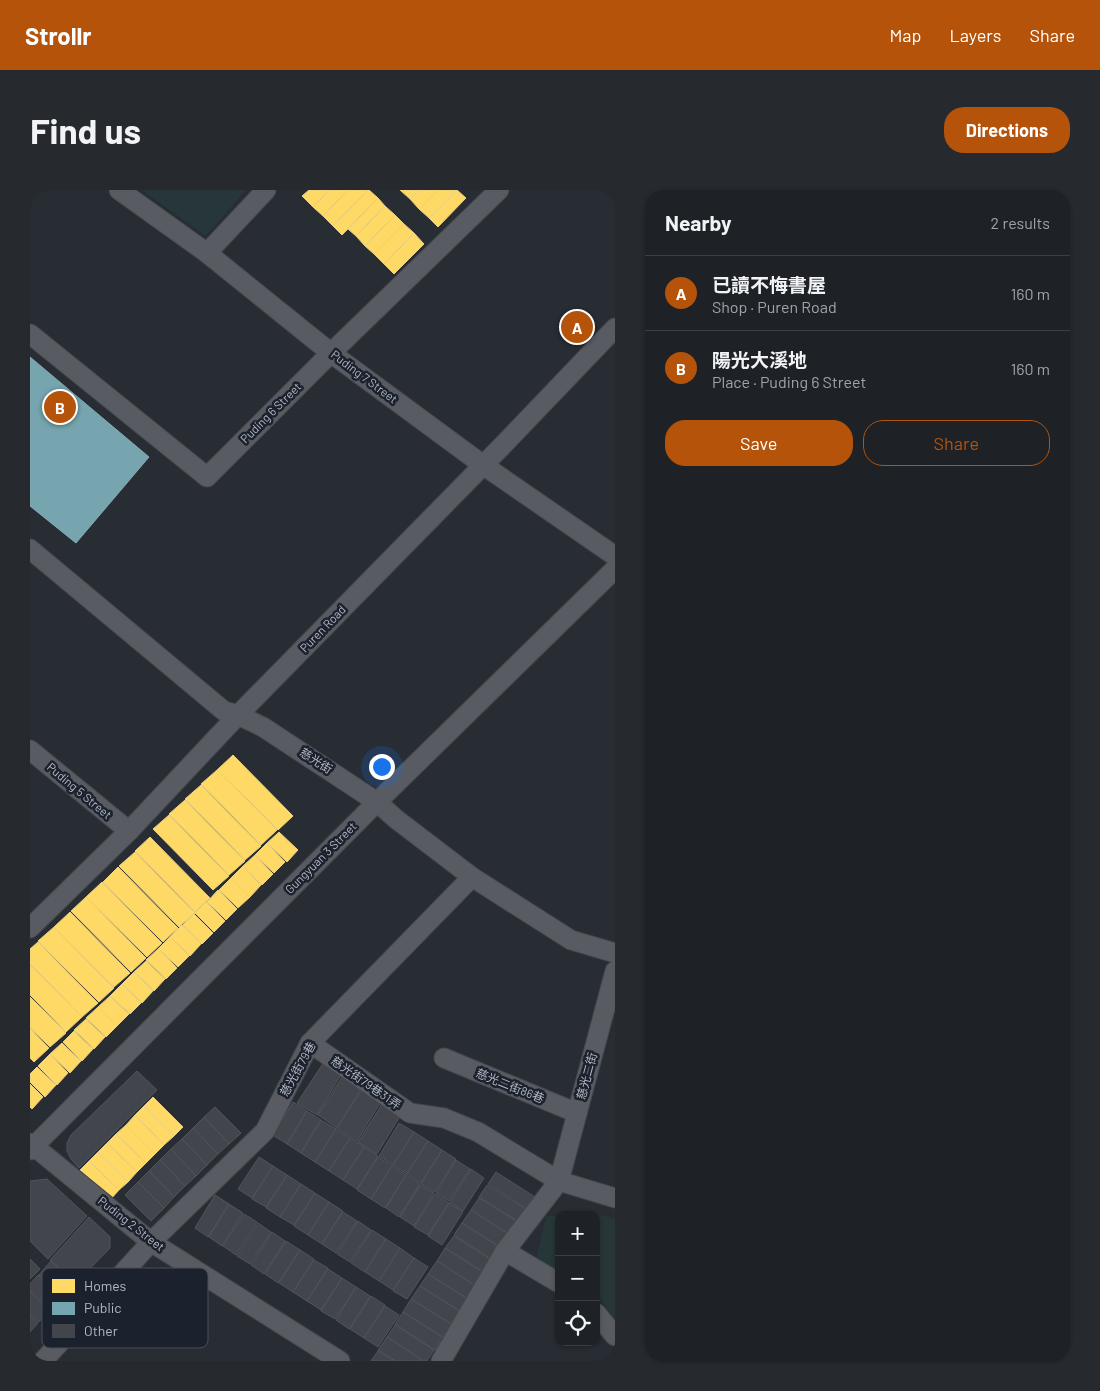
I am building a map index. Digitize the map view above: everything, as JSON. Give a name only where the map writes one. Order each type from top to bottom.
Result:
[{"type":"street","name":"Puding 7 Street","points":[[119,190],[207,253],[331,353],[483,465],[615,556]]},
{"type":"street","points":[[207,253],[266,190]]},
{"type":"street","name":"Puding 6 Street","points":[[30,334],[207,477],[331,353],[499,190]]},
{"type":"street","name":"Puren Road","points":[[30,928],[128,832],[238,716],[615,328]]},
{"type":"street","name":"慈光街","points":[[30,549],[224,711],[263,727],[377,802],[396,819],[472,877],[571,940],[615,953]]},
{"type":"street","name":"Gungyuan 3 Street","points":[[31,1146],[377,802],[615,569]]},
{"type":"street","name":"Puding 5 Street","points":[[30,750],[128,832]]},
{"type":"street","name":"慈光街79巷","points":[[127,1268],[151,1242],[265,1132],[310,1043],[472,877]]},
{"type":"street","name":"慈光二街","points":[[559,1181],[615,971]]},
{"type":"street","name":"慈光街79巷31弄","points":[[310,1043],[410,1113],[444,1118],[478,1132],[559,1181],[615,1198]]},
{"type":"street","name":"慈光二街86巷","points":[[444,1058],[577,1113]]},
{"type":"street","name":"Puding 2 Street","points":[[31,1146],[151,1242],[192,1268]]},
{"type":"street","points":[[441,1361],[505,1251],[559,1181]]},
{"type":"street","points":[[505,1251],[555,1281]]},
{"type":"street","name":"Puding 2 Street","points":[[208,1278],[340,1361]]},
{"type":"street","points":[[600,1318],[615,1336]]},
{"type":"street","name":"慈光街79巷","points":[[43,1361],[55,1348]]},
{"type":"shaded area","points":[[142,190],[246,190],[206,236]]},
{"type":"shaded area","points":[[600,1215],[615,1219],[615,1319],[600,1299]]},
{"type":"shaded area","points":[[546,1216],[555,1216],[555,1272],[535,1264]]},
{"type":"building: Homes","points":[[309,190],[329,190],[313,207],[302,196]]},
{"type":"building: Homes","points":[[329,190],[348,190],[323,216],[313,207]]},
{"type":"building: Homes","points":[[348,190],[368,190],[333,226],[323,216]]},
{"type":"building: Homes","points":[[368,190],[378,198],[342,235],[333,226]]},
{"type":"building: Homes","points":[[400,190],[419,190],[410,199]]},
{"type":"building: Homes","points":[[419,190],[438,190],[419,209],[410,199]]},
{"type":"building: Homes","points":[[438,190],[457,190],[429,218],[419,209]]},
{"type":"building: Homes","points":[[457,190],[466,198],[438,227],[429,218]]},
{"type":"building: Homes","points":[[378,198],[385,206],[356,236],[348,229]]},
{"type":"building: Homes","points":[[385,206],[395,215],[365,246],[356,236]]},
{"type":"building: Homes","points":[[395,215],[404,224],[374,254],[365,246]]},
{"type":"building: Homes","points":[[404,224],[414,233],[384,264],[374,254]]},
{"type":"building: Homes","points":[[414,233],[424,244],[394,274],[384,264]]},
{"type":"building: Homes","points":[[233,755],[293,816],[278,830],[217,770]]},
{"type":"building: Homes","points":[[217,770],[277,830],[261,845],[201,784]]},
{"type":"building: Homes","points":[[201,785],[261,846],[245,860],[185,799]]},
{"type":"building: Homes","points":[[185,800],[245,861],[229,875],[169,814]]},
{"type":"building: Homes","points":[[169,815],[229,876],[213,890],[153,829]]},
{"type":"building: Homes","points":[[279,832],[298,850],[287,862],[267,843]]},
{"type":"building: Homes","points":[[150,837],[210,898],[195,912],[135,851]]},
{"type":"building: Homes","points":[[267,843],[285,862],[274,873],[255,855]]},
{"type":"building: Homes","points":[[135,852],[195,913],[179,927],[119,866]]},
{"type":"building: Homes","points":[[255,855],[273,874],[262,885],[243,866]]},
{"type":"building: Homes","points":[[243,866],[261,885],[250,897],[231,878]]},
{"type":"building: Homes","points":[[118,867],[178,928],[163,942],[103,882]]},
{"type":"building: Homes","points":[[231,878],[250,897],[238,908],[219,890]]},
{"type":"building: Homes","points":[[102,882],[162,943],[147,957],[86,897]]},
{"type":"building: Homes","points":[[218,890],[237,909],[226,920],[207,902]]},
{"type":"building: Homes","points":[[86,897],[146,958],[131,972],[71,911]]},
{"type":"building: Homes","points":[[206,902],[225,921],[214,932],[195,913]]},
{"type":"building: Homes","points":[[70,912],[130,973],[114,987],[54,927]]},
{"type":"building: Homes","points":[[194,914],[213,933],[202,944],[183,925]]},
{"type":"building: Homes","points":[[182,925],[201,944],[190,956],[170,937]]},
{"type":"building: Homes","points":[[54,927],[114,988],[99,1002],[38,941]]},
{"type":"building: Homes","points":[[170,937],[189,956],[178,967],[158,949]]},
{"type":"building: Homes","points":[[38,942],[98,1003],[82,1017],[30,964],[30,949]]},
{"type":"building: Homes","points":[[158,949],[177,968],[166,979],[146,960]]},
{"type":"building: Homes","points":[[146,961],[165,979],[154,991],[134,972]]},
{"type":"building: Homes","points":[[30,965],[82,1017],[66,1032],[30,995]]},
{"type":"building: Homes","points":[[134,972],[153,991],[142,1003],[122,984]]},
{"type":"building: Homes","points":[[122,984],[141,1003],[130,1014],[110,996]]},
{"type":"building: Homes","points":[[110,996],[129,1014],[117,1026],[98,1007]]},
{"type":"building: Homes","points":[[30,997],[66,1033],[50,1047],[30,1027]]},
{"type":"building: Homes","points":[[98,1007],[117,1026],[106,1037],[86,1018]]},
{"type":"building: Homes","points":[[86,1019],[105,1037],[94,1049],[74,1030]]},
{"type":"building: Homes","points":[[30,1028],[49,1048],[34,1062],[30,1058]]},
{"type":"building: Homes","points":[[74,1031],[93,1049],[82,1061],[63,1042]]},
{"type":"building: Homes","points":[[62,1043],[81,1061],[70,1073],[50,1054]]},
{"type":"building: Homes","points":[[50,1054],[68,1073],[57,1085],[38,1066]]},
{"type":"building: Homes","points":[[37,1067],[56,1085],[45,1097],[30,1082],[30,1074]]},
{"type":"building: Homes","points":[[30,1084],[43,1097],[32,1109],[30,1107]]},
{"type":"building: Homes","points":[[153,1097],[183,1127],[174,1136],[144,1106]]},
{"type":"building: Homes","points":[[144,1106],[174,1136],[164,1145],[135,1115]]},
{"type":"building: Homes","points":[[135,1115],[164,1145],[155,1154],[126,1125]]},
{"type":"building: Homes","points":[[126,1125],[155,1154],[146,1163],[116,1134]]},
{"type":"building: Homes","points":[[116,1134],[146,1163],[137,1172],[107,1143]]},
{"type":"building: Homes","points":[[107,1143],[137,1172],[128,1182],[98,1152]]},
{"type":"building: Homes","points":[[98,1152],[128,1182],[119,1190],[89,1161]]},
{"type":"building: Homes","points":[[89,1161],[119,1190],[110,1200],[80,1170]]},
{"type":"building: Public","points":[[30,357],[149,457],[76,543],[30,506]]},
{"type":"building: Other","points":[[324,1062],[342,1073],[317,1115],[297,1103]]},
{"type":"building: Other","points":[[137,1071],[157,1090],[79,1168],[67,1151],[67,1143],[71,1135]]},
{"type":"building: Other","points":[[344,1074],[362,1087],[337,1128],[318,1115]]},
{"type":"building: Other","points":[[363,1088],[382,1100],[357,1141],[337,1128]]},
{"type":"building: Other","points":[[384,1101],[402,1113],[377,1154],[358,1142]]},
{"type":"building: Other","points":[[293,1102],[307,1111],[287,1144],[273,1135]]},
{"type":"building: Other","points":[[215,1107],[241,1133],[229,1144],[204,1117]]},
{"type":"building: Other","points":[[307,1111],[321,1120],[301,1153],[287,1144]]},
{"type":"building: Other","points":[[204,1117],[229,1144],[218,1154],[193,1128]]},
{"type":"building: Other","points":[[321,1120],[336,1129],[315,1162],[301,1153]]},
{"type":"building: Other","points":[[399,1123],[414,1132],[393,1165],[379,1156]]},
{"type":"building: Other","points":[[193,1128],[218,1154],[207,1165],[182,1139]]},
{"type":"building: Other","points":[[336,1129],[350,1138],[329,1171],[315,1162]]},
{"type":"building: Other","points":[[414,1132],[428,1141],[407,1174],[393,1165]]},
{"type":"building: Other","points":[[350,1138],[364,1147],[343,1180],[329,1171]]},
{"type":"building: Other","points":[[182,1139],[207,1165],[196,1176],[171,1149]]},
{"type":"building: Other","points":[[428,1141],[442,1150],[421,1183],[407,1174]]},
{"type":"building: Other","points":[[364,1147],[378,1156],[357,1189],[343,1180]]},
{"type":"building: Other","points":[[171,1149],[196,1176],[185,1186],[160,1160]]},
{"type":"building: Other","points":[[442,1150],[456,1159],[435,1192],[421,1184]]},
{"type":"building: Other","points":[[259,1157],[273,1166],[252,1198],[238,1189]]},
{"type":"building: Other","points":[[378,1157],[392,1166],[371,1199],[357,1190]]},
{"type":"building: Other","points":[[160,1160],[185,1186],[174,1197],[149,1171]]},
{"type":"building: Other","points":[[456,1160],[470,1169],[449,1201],[436,1193]]},
{"type":"building: Other","points":[[273,1166],[287,1175],[266,1207],[252,1199]]},
{"type":"building: Other","points":[[392,1166],[406,1175],[385,1208],[371,1199]]},
{"type":"building: Other","points":[[471,1169],[484,1178],[463,1211],[450,1202]]},
{"type":"building: Other","points":[[149,1171],[174,1197],[164,1208],[138,1182]]},
{"type":"building: Other","points":[[496,1172],[535,1197],[527,1209],[488,1184]]},
{"type":"building: Other","points":[[287,1175],[301,1184],[280,1217],[266,1208]]},
{"type":"building: Other","points":[[406,1175],[420,1184],[399,1217],[386,1208]]},
{"type":"building: Other","points":[[47,1179],[87,1216],[48,1259],[30,1241],[30,1181]]},
{"type":"building: Other","points":[[138,1182],[164,1208],[151,1221],[125,1195]]},
{"type":"building: Other","points":[[301,1184],[315,1193],[294,1225],[280,1217]]},
{"type":"building: Other","points":[[420,1185],[434,1193],[414,1226],[400,1217]]},
{"type":"building: Other","points":[[487,1185],[527,1210],[519,1222],[479,1197]]},
{"type":"building: Other","points":[[315,1193],[329,1202],[308,1235],[294,1226]]},
{"type":"building: Other","points":[[435,1194],[449,1203],[428,1235],[414,1227]]},
{"type":"building: Other","points":[[215,1195],[229,1204],[208,1237],[195,1228]]},
{"type":"building: Other","points":[[479,1198],[518,1222],[510,1235],[471,1210]]},
{"type":"building: Other","points":[[329,1202],[343,1211],[322,1244],[308,1235]]},
{"type":"building: Other","points":[[449,1203],[463,1212],[442,1245],[428,1236]]},
{"type":"building: Other","points":[[229,1204],[243,1213],[222,1246],[209,1237]]},
{"type":"building: Other","points":[[471,1210],[510,1235],[502,1248],[462,1223]]},
{"type":"building: Other","points":[[343,1212],[357,1221],[336,1253],[322,1244]]},
{"type":"building: Other","points":[[244,1214],[257,1222],[236,1255],[223,1246]]},
{"type":"building: Other","points":[[89,1217],[110,1237],[110,1248],[91,1268],[59,1268],[50,1260]]},
{"type":"building: Other","points":[[358,1221],[371,1230],[350,1262],[337,1254]]},
{"type":"building: Other","points":[[258,1223],[271,1232],[250,1264],[237,1256]]},
{"type":"building: Other","points":[[462,1223],[501,1248],[493,1260],[454,1235]]},
{"type":"building: Other","points":[[372,1230],[386,1239],[365,1272],[351,1263]]},
{"type":"building: Other","points":[[272,1232],[285,1241],[264,1274],[251,1265]]},
{"type":"building: Other","points":[[454,1236],[493,1261],[485,1273],[445,1248]]},
{"type":"building: Other","points":[[386,1239],[400,1248],[379,1281],[365,1272]]},
{"type":"building: Other","points":[[286,1241],[300,1250],[278,1283],[265,1274]]},
{"type":"building: Other","points":[[400,1248],[414,1258],[393,1290],[379,1281]]},
{"type":"building: Other","points":[[445,1248],[484,1273],[476,1286],[437,1261]]},
{"type":"building: Other","points":[[300,1250],[314,1259],[293,1292],[279,1283]]},
{"type":"building: Other","points":[[414,1258],[428,1267],[407,1299],[393,1291]]},
{"type":"building: Other","points":[[30,1259],[40,1269],[30,1279]]},
{"type":"building: Other","points":[[314,1260],[328,1268],[307,1301],[293,1292]]},
{"type":"building: Other","points":[[51,1261],[58,1268],[45,1268]]},
{"type":"building: Other","points":[[437,1261],[476,1286],[468,1299],[428,1274]]},
{"type":"building: Other","points":[[328,1269],[342,1278],[321,1310],[307,1301]]},
{"type":"building: Other","points":[[428,1274],[468,1299],[460,1311],[420,1286]]},
{"type":"building: Other","points":[[38,1275],[42,1279],[42,1302],[30,1291],[30,1284]]},
{"type":"building: Other","points":[[342,1278],[356,1287],[335,1319],[321,1311]]},
{"type":"building: Other","points":[[420,1286],[459,1311],[451,1324],[411,1299]]},
{"type":"building: Other","points":[[356,1287],[370,1296],[349,1329],[336,1320]]},
{"type":"building: Other","points":[[30,1292],[42,1303],[42,1318],[39,1322],[30,1315]]},
{"type":"building: Other","points":[[371,1296],[385,1305],[364,1338],[350,1329]]},
{"type":"building: Other","points":[[411,1299],[451,1324],[443,1337],[403,1312]]},
{"type":"building: Other","points":[[385,1306],[399,1315],[378,1347],[364,1338]]},
{"type":"building: Other","points":[[403,1312],[442,1337],[435,1350],[395,1324]]},
{"type":"building: Other","points":[[30,1316],[38,1323],[30,1332]]},
{"type":"building: Other","points":[[395,1325],[434,1350],[427,1361],[424,1361],[387,1337]]},
{"type":"building: Other","points":[[387,1337],[424,1361],[396,1361],[378,1350]]},
{"type":"building: Other","points":[[378,1351],[395,1361],[371,1361]]},
{"type":"place","name":"已讀不悔書屋","points":[[577,327]]},
{"type":"place","name":"陽光大溪地","points":[[60,407]]}]
